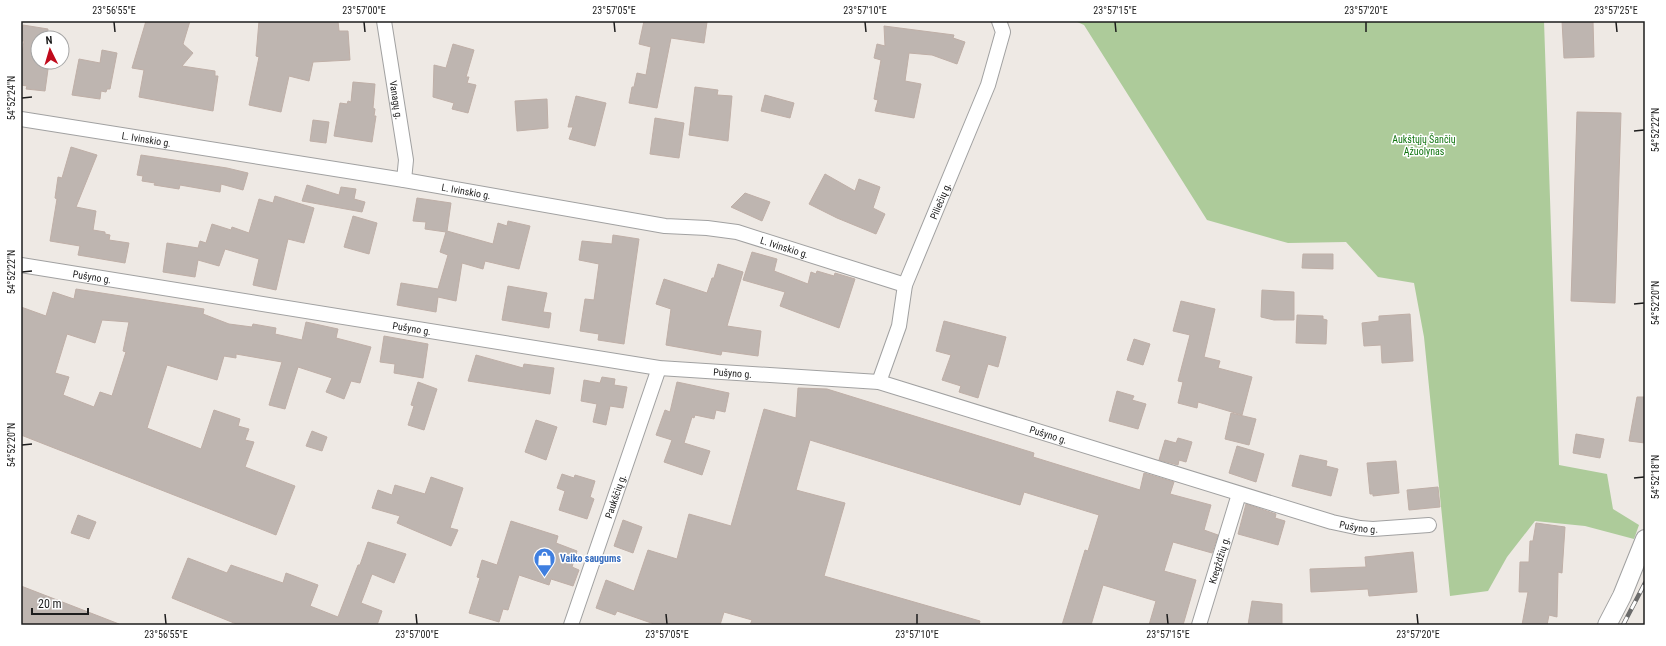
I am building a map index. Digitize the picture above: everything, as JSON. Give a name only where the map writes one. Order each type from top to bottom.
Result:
[{"type":"street","name":"Vanagų g.","points":[[384,21],[406,160],[404,180]]},
{"type":"street","name":"Piliečių g.","points":[[879,382],[899,326],[905,285],[988,85],[1002,32],[999,21]]},
{"type":"street","name":"L. Ivinskio g.","points":[[21,119],[404,180],[666,226],[707,228],[737,232],[905,285]]},
{"type":"street","name":"Pušyno g.","points":[[21,265],[659,368],[879,382],[1332,522],[1360,528],[1429,524]]},
{"type":"street","name":"Paukščių g.","points":[[571,625],[659,368]]},
{"type":"street","name":"Kregždžių g.","points":[[1199,625],[1240,494]]},
{"type":"street","points":[[1607,625],[1622,596],[1645,539]]},
{"type":"green space","name":"Aukštųjų Šančių Ąžuolynas","points":[[1075,21],[1544,21],[1559,465],[1607,474],[1613,509],[1639,525],[1634,539],[1585,526],[1535,521],[1507,557],[1488,591],[1450,596],[1424,337],[1414,283],[1378,277],[1346,242],[1288,243],[1207,220],[1084,25]]},
{"type":"building","points":[[146,21],[190,21],[183,44],[193,53],[182,66],[215,71],[215,76],[218,76],[213,111],[139,97],[144,70],[132,68]]},
{"type":"building","points":[[259,21],[338,21],[339,31],[348,31],[350,60],[313,62],[309,81],[289,76],[281,112],[249,105],[259,57],[256,56]]},
{"type":"building","points":[[644,21],[707,22],[704,43],[671,38],[657,108],[629,103],[632,87],[634,87],[637,73],[646,75],[651,47],[639,44]]},
{"type":"building","points":[[1562,21],[1593,21],[1594,57],[1564,58]]},
{"type":"building","points":[[23,25],[48,29],[30,30],[30,70],[48,70],[45,91],[26,89],[27,86],[21,85],[21,61],[24,41],[21,41]]},
{"type":"building","points":[[884,26],[954,35],[953,38],[965,42],[957,64],[932,55],[909,53],[905,81],[921,84],[914,118],[875,111],[878,100],[874,99],[881,60],[874,58],[877,44],[885,46]]},
{"type":"building","points":[[453,44],[474,50],[466,77],[469,77],[467,83],[476,85],[468,113],[452,109],[454,103],[433,97],[434,65],[446,68]]},
{"type":"building","points":[[102,50],[117,53],[110,89],[107,89],[106,92],[101,91],[100,99],[72,95],[79,59],[100,63]]},
{"type":"building","points":[[353,82],[375,84],[373,108],[375,109],[374,116],[376,116],[372,142],[334,136],[340,103],[347,104],[348,101],[351,102]]},
{"type":"building","points":[[695,87],[718,90],[717,95],[732,96],[728,141],[689,135]]},
{"type":"building","points":[[765,95],[794,103],[790,118],[761,111]]},
{"type":"building","points":[[576,96],[606,103],[595,146],[569,139],[573,127],[568,127]]},
{"type":"building","points":[[547,99],[548,128],[517,131],[515,101]]},
{"type":"building","points":[[1577,112],[1621,113],[1615,303],[1571,301]]},
{"type":"building","points":[[655,118],[684,123],[679,158],[650,154]]},
{"type":"building","points":[[313,120],[329,122],[326,143],[310,141]]},
{"type":"building","points":[[71,147],[97,155],[76,207],[96,211],[93,230],[105,232],[105,234],[110,235],[109,240],[129,243],[125,263],[78,255],[80,246],[50,241],[57,199],[55,198],[58,177],[62,178]]},
{"type":"building","points":[[141,155],[227,168],[248,173],[243,190],[221,184],[220,192],[180,185],[179,189],[154,185],[155,183],[142,181],[143,176],[137,175]]},
{"type":"building","points":[[825,174],[855,191],[859,179],[880,187],[873,208],[885,214],[876,234],[837,218],[809,204]]},
{"type":"building","points":[[307,185],[339,195],[341,187],[356,189],[354,199],[365,202],[362,212],[302,201]]},
{"type":"building","points":[[745,193],[770,202],[762,221],[731,207]]},
{"type":"building","points":[[275,196],[314,208],[304,243],[288,239],[276,290],[253,285],[259,259],[225,249],[219,266],[198,260],[195,277],[163,272],[167,243],[198,248],[200,241],[206,243],[212,224],[231,230],[232,227],[249,233],[259,199],[273,203]]},
{"type":"building","points":[[417,198],[451,203],[447,231],[493,244],[498,223],[507,226],[508,221],[530,226],[519,269],[485,261],[483,269],[462,263],[456,301],[438,297],[436,312],[397,305],[401,283],[438,289],[448,255],[440,252],[446,232],[425,229],[426,222],[413,221]]},
{"type":"building","points":[[353,216],[377,223],[369,254],[344,247]]},
{"type":"building","points":[[613,235],[639,239],[624,344],[598,340],[599,334],[580,331],[585,299],[594,300],[599,264],[579,260],[582,241],[612,244]]},
{"type":"building","points":[[752,252],[777,259],[774,271],[808,284],[811,272],[816,274],[817,271],[834,276],[835,273],[855,279],[839,328],[780,306],[785,292],[743,280]]},
{"type":"building","points":[[1303,254],[1333,254],[1333,269],[1302,268]]},
{"type":"building","points":[[718,264],[743,272],[727,326],[761,331],[758,356],[722,351],[721,355],[666,345],[671,309],[656,304],[664,279],[707,293],[712,278],[714,278]]},
{"type":"building","points":[[508,286],[547,293],[543,312],[551,313],[549,328],[502,320]]},
{"type":"building","points":[[76,289],[204,309],[203,314],[229,324],[252,327],[253,324],[276,328],[275,334],[302,340],[306,322],[338,329],[336,338],[371,347],[360,383],[351,381],[344,399],[326,392],[332,378],[298,367],[285,409],[269,405],[282,362],[236,354],[236,358],[224,356],[217,380],[167,365],[147,428],[201,449],[214,410],[240,419],[238,426],[249,429],[245,440],[254,442],[245,467],[295,486],[276,535],[21,435],[21,307],[46,316],[53,292],[74,299]],"holes":[[[102,320],[129,322],[123,351],[126,352],[112,396],[100,392],[94,407],[63,395],[69,377],[55,373],[67,334],[95,343]]]},
{"type":"building","points":[[1262,290],[1294,292],[1294,320],[1274,320],[1261,317]]},
{"type":"building","points":[[1181,301],[1215,309],[1204,357],[1220,361],[1218,368],[1252,377],[1242,415],[1198,402],[1197,408],[1178,403],[1183,382],[1178,381],[1190,335],[1173,331]]},
{"type":"building","points":[[1410,314],[1413,361],[1382,363],[1381,345],[1364,346],[1362,323],[1379,321],[1379,316]]},
{"type":"building","points":[[1297,315],[1323,316],[1323,319],[1327,320],[1326,344],[1296,343]]},
{"type":"building","points":[[944,321],[1006,337],[998,367],[988,364],[978,398],[959,392],[961,386],[942,380],[951,355],[936,351]]},
{"type":"building","points":[[384,336],[428,344],[423,378],[394,373],[395,364],[380,362]]},
{"type":"building","points":[[1134,339],[1150,344],[1143,365],[1127,360]]},
{"type":"building","points":[[476,355],[523,368],[524,364],[554,368],[550,394],[468,381]]},
{"type":"building","points":[[602,377],[615,379],[614,385],[627,387],[623,408],[610,406],[606,425],[593,422],[597,404],[581,401],[584,380],[600,383]]},
{"type":"building","points":[[418,382],[437,389],[424,430],[408,425],[414,406],[411,405]]},
{"type":"building","points":[[677,382],[729,393],[725,412],[716,410],[714,419],[695,415],[694,418],[692,417],[684,443],[710,451],[702,475],[664,462],[672,440],[656,435],[665,410],[670,412]]},
{"type":"building","points":[[798,388],[827,389],[1034,453],[1033,457],[1140,490],[1144,473],[1174,482],[1170,494],[1211,505],[1204,530],[1218,535],[1212,553],[1173,542],[1164,571],[1196,580],[1183,625],[1149,625],[1156,601],[1103,585],[1091,625],[1062,625],[1085,550],[1088,551],[1099,515],[1024,492],[1020,505],[810,440],[796,490],[845,503],[824,576],[980,621],[979,625],[750,625],[752,620],[724,612],[720,625],[657,625],[617,611],[615,615],[596,608],[606,580],[634,591],[648,550],[677,559],[689,514],[731,526],[764,409],[796,418]]},
{"type":"building","points":[[1117,391],[1134,396],[1132,400],[1146,404],[1138,429],[1109,421]]},
{"type":"building","points":[[1637,397],[1645,397],[1645,443],[1629,441]]},
{"type":"building","points":[[1231,413],[1256,419],[1249,445],[1225,439]]},
{"type":"building","points":[[536,420],[557,427],[546,460],[525,452]]},
{"type":"building","points":[[312,431],[327,437],[322,451],[306,446]]},
{"type":"building","points":[[1576,434],[1604,439],[1600,458],[1573,453]]},
{"type":"building","points":[[1178,438],[1192,442],[1186,462],[1179,460],[1178,465],[1159,460],[1165,440],[1176,443]]},
{"type":"building","points":[[1237,446],[1264,454],[1256,482],[1229,473]]},
{"type":"building","points":[[1300,455],[1327,461],[1326,466],[1338,469],[1331,496],[1292,486]]},
{"type":"building","points":[[1396,461],[1399,493],[1373,496],[1373,494],[1370,494],[1367,463]]},
{"type":"building","points":[[562,474],[574,478],[575,475],[595,481],[590,497],[594,499],[587,519],[559,510],[565,491],[557,488]]},
{"type":"building","points":[[431,477],[463,488],[450,528],[458,530],[451,546],[397,523],[400,516],[372,508],[378,490],[392,495],[395,485],[425,494]]},
{"type":"building","points":[[1438,487],[1440,507],[1409,510],[1407,490]]},
{"type":"building","points":[[1246,504],[1276,514],[1275,518],[1285,521],[1278,545],[1238,534]]},
{"type":"building","points":[[78,515],[96,522],[89,539],[71,533]]},
{"type":"building","points":[[623,520],[642,527],[633,553],[614,546]]},
{"type":"building","points":[[511,521],[558,536],[556,543],[577,551],[572,567],[579,570],[573,586],[551,579],[549,585],[519,575],[508,610],[503,609],[499,622],[469,613],[480,578],[477,577],[482,560],[497,565]]},
{"type":"building","points":[[1536,523],[1565,527],[1562,573],[1558,572],[1557,617],[1549,615],[1547,625],[1522,625],[1528,592],[1519,592],[1520,562],[1529,562],[1530,541],[1533,541]]},
{"type":"building","points":[[368,542],[406,554],[394,583],[372,574],[361,603],[382,611],[377,625],[239,625],[172,598],[188,558],[227,573],[231,565],[283,583],[286,573],[318,585],[310,606],[338,617]]},
{"type":"building","points":[[1413,552],[1417,592],[1369,596],[1368,589],[1311,592],[1310,569],[1366,567],[1365,557]]},
{"type":"building","points":[[21,586],[119,624],[119,625],[21,625]]},
{"type":"building","points":[[1252,601],[1282,604],[1282,625],[1248,625]]},
{"type":"railway","points":[[1623,625],[1645,583]]},
{"type":"place","name":"Vaiko saugums","points":[[544,578]]}]
